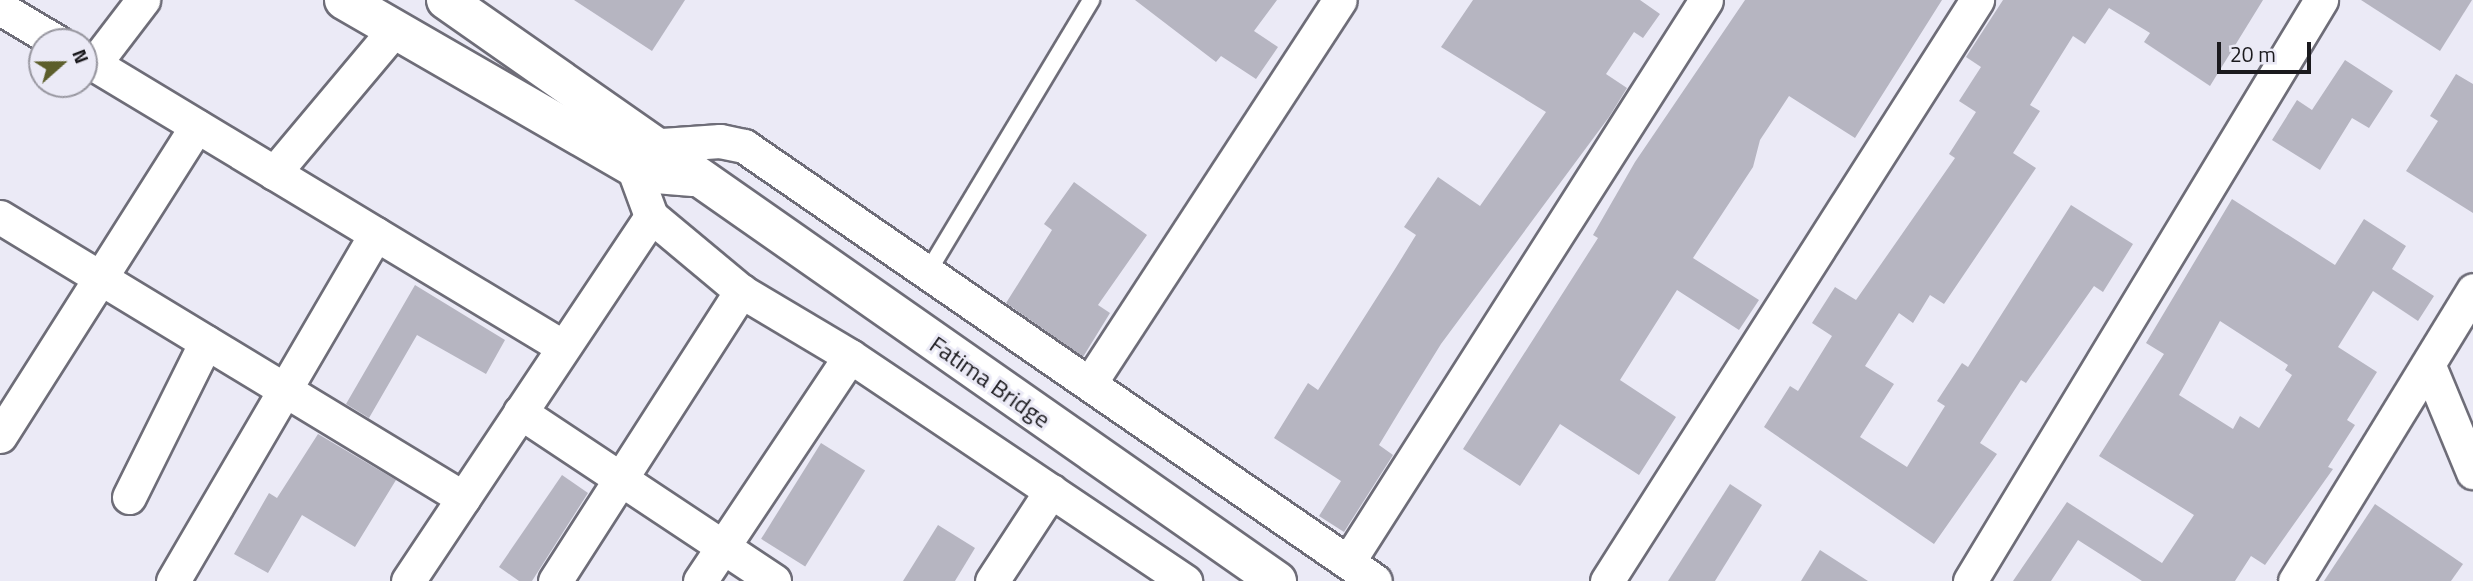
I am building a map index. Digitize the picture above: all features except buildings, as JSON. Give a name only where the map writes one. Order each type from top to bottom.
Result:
[{"type":"main road","points":[[344,0],[393,31],[647,156]]},
{"type":"main road","points":[[446,0],[647,156]]},
{"type":"main road","name":"Fatima Bridge","points":[[647,156],[698,180],[1277,581]]},
{"type":"street","points":[[98,51],[143,0]]},
{"type":"street","points":[[1090,383],[1340,0]]},
{"type":"street","points":[[1348,562],[1706,0]]},
{"type":"street","points":[[1608,581],[1977,0]]},
{"type":"street","points":[[1970,581],[2321,0]]},
{"type":"street","points":[[5,21],[28,30]]},
{"type":"street","points":[[274,173],[393,31]]},
{"type":"street","points":[[98,66],[563,347]]},
{"type":"street","points":[[0,436],[197,126]]},
{"type":"street","points":[[408,581],[651,216],[647,156],[720,141],[744,146],[929,270],[1375,581]]},
{"type":"street","points":[[651,216],[741,291],[850,356],[1185,581]]},
{"type":"street","points":[[0,217],[463,498]]},
{"type":"street","points":[[173,581],[376,234]]},
{"type":"street","points":[[2295,581],[2429,366],[2473,290]]},
{"type":"street","points":[[555,581],[741,291]]},
{"type":"street","points":[[129,497],[206,342]]},
{"type":"street","points":[[700,581],[850,356]]},
{"type":"street","points":[[2429,366],[2473,472]]},
{"type":"street","points":[[520,412],[774,581]]},
{"type":"street","points":[[992,581],[1051,491]]},
{"type":"lane","points":[[929,270],[1091,0]]}]
